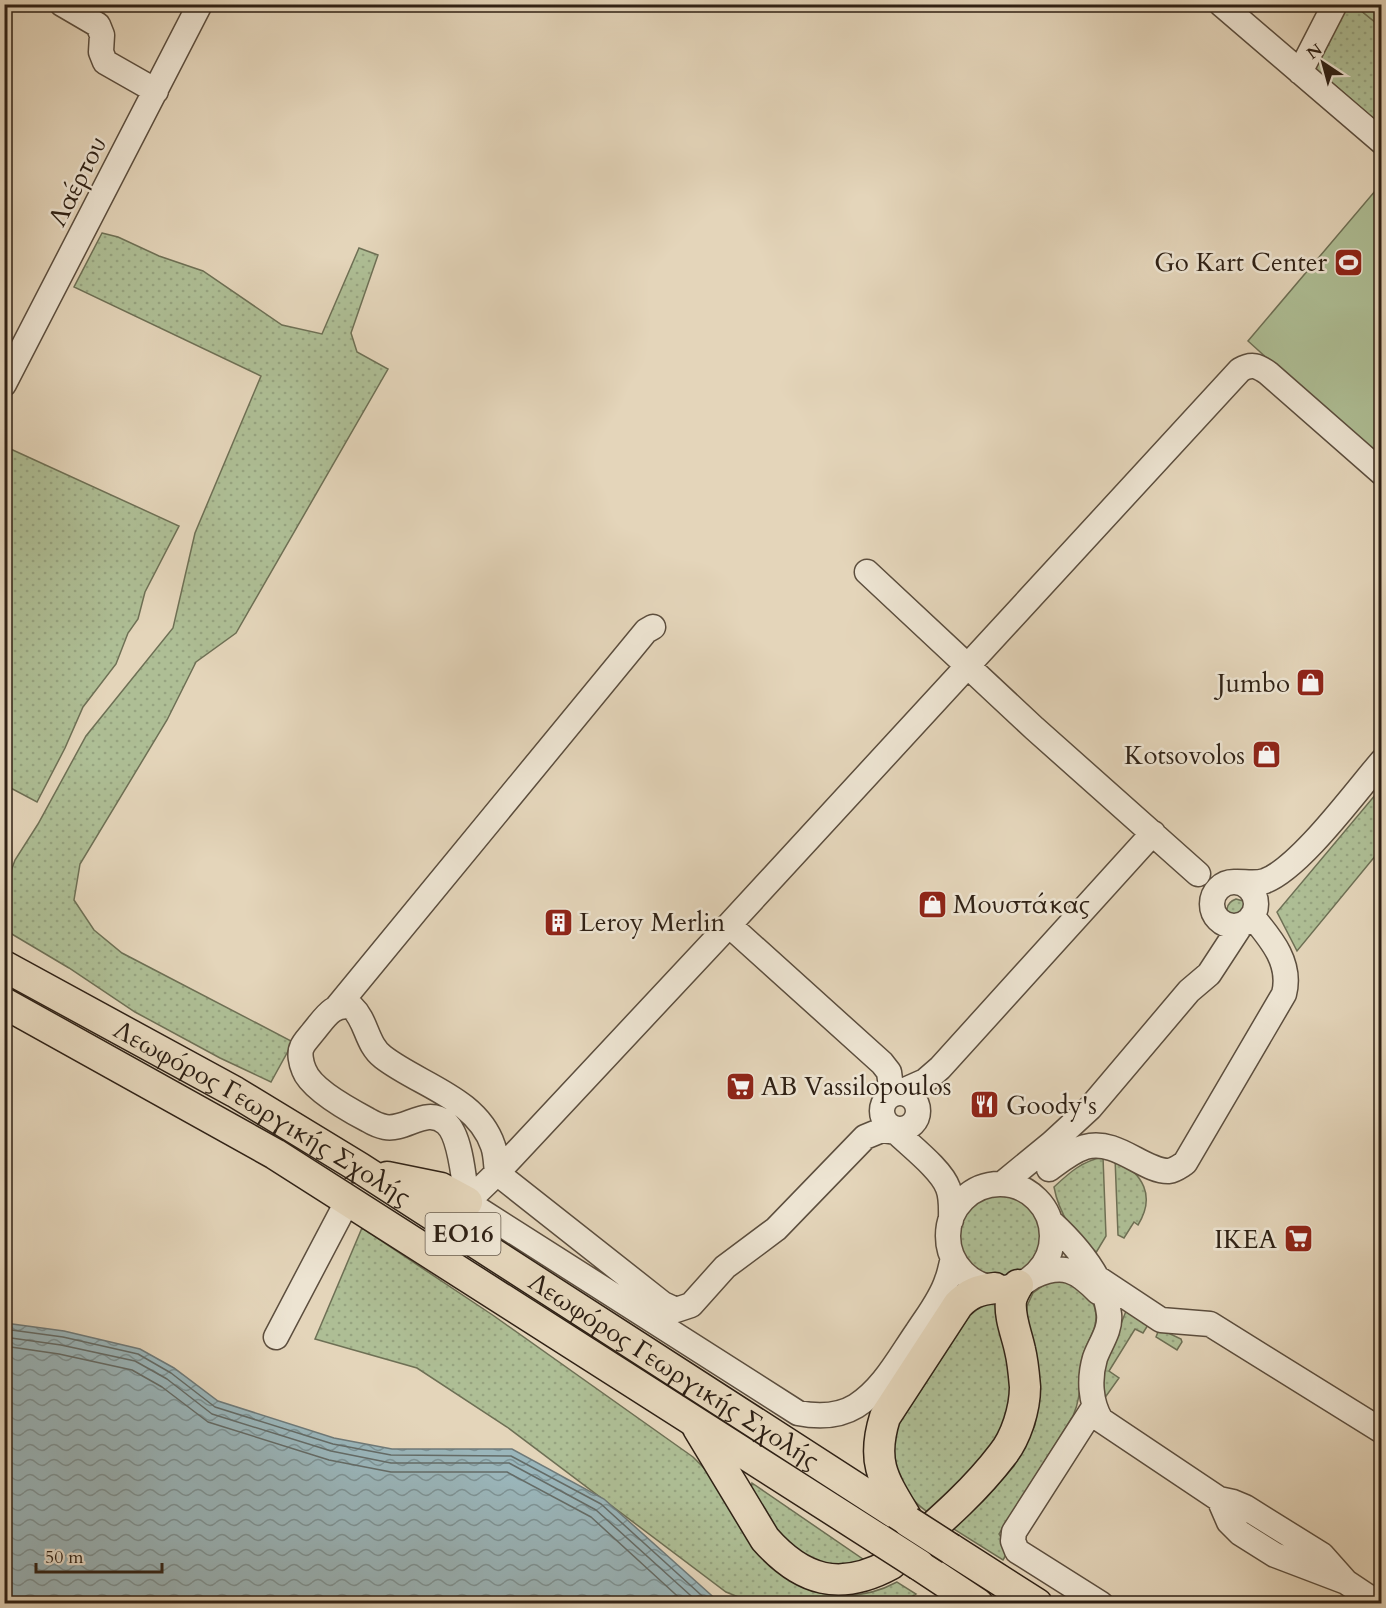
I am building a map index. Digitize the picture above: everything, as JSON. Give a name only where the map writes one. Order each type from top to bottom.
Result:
[{"type":"main road","name":"Λεωφόρος Γεωργικής Σχολής","points":[[4,966],[235,1092],[360,1168],[909,1522]]},
{"type":"main road","name":"Λεωφόρος Γεωργικής Σχολής","points":[[4,1003],[241,1134],[348,1200],[978,1604]]},
{"type":"main road","points":[[360,1168],[395,1180],[441,1188],[467,1202]]},
{"type":"main road","points":[[695,1423],[765,1539],[792,1565],[808,1573],[837,1580],[882,1569],[891,1564],[975,1486],[1003,1454],[1013,1436],[1020,1417],[1025,1389],[1021,1354],[1012,1319],[1011,1303],[1016,1283],[978,1290],[958,1305],[885,1417],[879,1436],[878,1455],[881,1472],[909,1522]]},
{"type":"main road","name":"ΕΟ16","points":[[909,1522],[1037,1604]]},
{"type":"street","points":[[62,4],[98,25],[102,35],[101,52],[105,62],[156,91]]},
{"type":"street","name":"Λαέρτου","points":[[4,384],[200,4]]},
{"type":"street","points":[[1221,4],[1382,142]]},
{"type":"street","points":[[1300,72],[1335,4]]},
{"type":"street","points":[[467,1202],[497,1173],[729,925],[1240,370],[1254,365],[1268,373],[1382,473]]},
{"type":"street","points":[[867,572],[1034,728],[1198,874],[1210,878],[1221,895],[1222,922],[1228,925],[1250,915],[1255,898],[1249,887],[1221,895]]},
{"type":"street","points":[[337,1007],[646,630],[653,627]]},
{"type":"street","points":[[1221,895],[1264,881],[1287,867],[1305,851],[1382,761]]},
{"type":"street","points":[[953,1258],[947,1281],[938,1301],[885,1379],[872,1394],[855,1407],[836,1414],[816,1417],[798,1413],[467,1202],[454,1130],[434,1116],[386,1128],[368,1120],[318,1088],[310,1080],[301,1058],[302,1047],[329,1012],[344,1005],[352,1006],[359,1014],[371,1044],[382,1056],[444,1092],[473,1117],[494,1148],[497,1173],[663,1304],[676,1310],[692,1305],[725,1267],[776,1229],[854,1148],[876,1131],[882,1130],[895,1112],[939,1068],[1153,832]]},
{"type":"street","points":[[1189,991],[1209,974],[1250,915],[1285,881],[1298,865],[1305,851]]},
{"type":"street","points":[[1016,1283],[1048,1257],[1052,1246],[1042,1189],[1044,1178],[1090,1108],[1189,991],[1214,946],[1221,895]]},
{"type":"street","points":[[1049,1169],[1070,1154],[1086,1147],[1098,1146],[1123,1152],[1156,1168],[1168,1171],[1185,1162],[1284,994],[1287,983],[1283,962],[1268,936],[1250,915]]},
{"type":"street","points":[[729,925],[882,1063],[889,1072],[895,1112],[947,1186],[951,1199],[949,1246],[953,1258],[970,1279],[982,1285],[1016,1283],[1047,1270],[1069,1270],[1161,1320],[1210,1324],[1382,1431]]},
{"type":"street","points":[[951,1220],[963,1200],[992,1186],[1052,1143],[1090,1108]]},
{"type":"street","points":[[895,1112],[915,1135],[959,1175],[992,1186],[1018,1187],[1032,1195],[1079,1252],[1100,1288],[1109,1314],[1107,1330],[1095,1359],[1092,1378],[1094,1407],[1101,1420],[1219,1499],[1229,1522],[1240,1533],[1275,1555],[1346,1582],[1379,1604]]},
{"type":"street","points":[[276,1337],[348,1200]]},
{"type":"street","points":[[1094,1407],[1014,1532],[1013,1541],[1017,1551],[1101,1604]]},
{"type":"green space","points":[[1346,5],[1354,5],[1381,27],[1381,125],[1314,67]]},
{"type":"green space","points":[[1354,5],[1381,5],[1381,27]]},
{"type":"green space","name":"Go Kart Center","points":[[1381,184],[1381,461],[1248,341]]},
{"type":"green space","points":[[102,233],[118,237],[159,256],[203,271],[282,325],[322,334],[359,248],[378,255],[351,333],[357,352],[388,369],[236,633],[196,662],[167,720],[80,864],[74,900],[94,930],[122,953],[293,1042],[271,1082],[220,1058],[135,1012],[69,968],[5,930],[5,888],[15,860],[38,824],[86,736],[173,628],[195,533],[261,376],[74,287]]},
{"type":"green space","points":[[4,446],[179,526],[145,592],[138,619],[128,633],[116,664],[83,707],[37,802],[5,785]]},
{"type":"green space","points":[[1381,788],[1381,849],[1297,951],[1277,912]]},
{"type":"green space","points":[[1236,899],[1243,901],[1248,910],[1234,920],[1227,909]]},
{"type":"green space","points":[[1103,1157],[1106,1236],[1094,1256],[1069,1224],[1060,1207],[1054,1187],[1082,1165]]},
{"type":"green space","points":[[1115,1158],[1133,1171],[1144,1187],[1146,1195],[1146,1205],[1138,1225],[1134,1222],[1124,1238],[1118,1235]]},
{"type":"green space","points":[[992,1195],[1008,1195],[1023,1202],[1034,1213],[1041,1228],[1038,1252],[1029,1265],[1008,1277],[992,1277],[977,1270],[966,1259],[959,1244],[959,1228],[966,1213],[977,1202]]},
{"type":"green space","points":[[362,1228],[494,1316],[693,1457],[729,1499],[780,1570],[799,1585],[813,1591],[841,1596],[870,1592],[897,1582],[916,1594],[902,1603],[753,1603],[726,1592],[507,1427],[417,1368],[315,1339]]},
{"type":"green space","points":[[1057,1280],[1082,1290],[1088,1296],[1093,1303],[1096,1319],[1083,1356],[1076,1409],[999,1534],[1009,1550],[1003,1560],[952,1528],[986,1498],[1014,1466],[1035,1425],[1040,1392],[1026,1320],[1027,1306],[1033,1293]]},
{"type":"green space","points":[[997,1300],[1013,1356],[1014,1418],[932,1515],[912,1498],[899,1477],[894,1454],[897,1427],[975,1307]]},
{"type":"green space","points":[[1126,1311],[1148,1325],[1143,1333],[1135,1329],[1109,1371],[1119,1378],[1104,1399],[1103,1370]]},
{"type":"green space","points":[[1164,1331],[1181,1339],[1182,1342],[1177,1350],[1156,1337],[1158,1332]]},
{"type":"green space","points":[[752,1483],[873,1566],[815,1566],[782,1540],[751,1487]]},
{"type":"water","points":[[5,1323],[64,1331],[140,1349],[174,1368],[218,1401],[334,1438],[392,1449],[512,1449],[604,1499],[720,1603],[5,1603]]},
{"type":"place","name":"Go Kart Center","points":[[1348,262]]},
{"type":"place","name":"Jumbo","points":[[1311,683]]},
{"type":"place","name":"Kotsovolos","points":[[1266,755]]},
{"type":"place","name":"Μουστάκας","points":[[932,904]]},
{"type":"place","name":"Leroy Merlin","points":[[558,922]]},
{"type":"place","name":"AB Vassilopoulos","points":[[740,1086]]},
{"type":"place","name":"Goody's","points":[[985,1105]]},
{"type":"place","name":"IKEA","points":[[1298,1239]]}]
